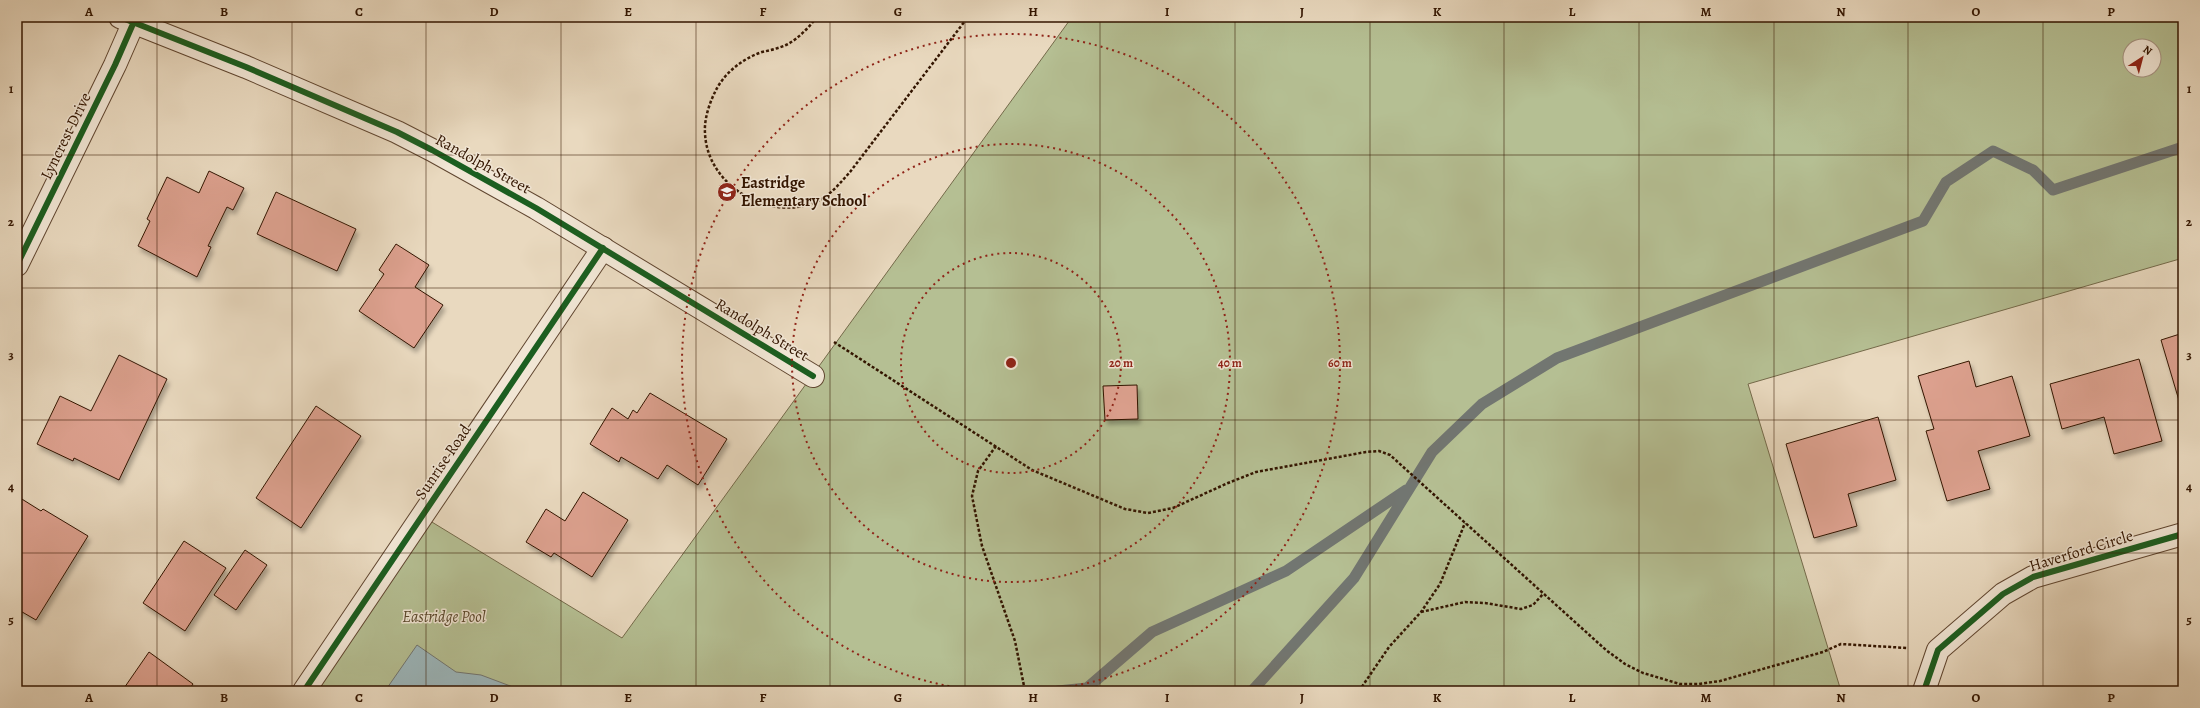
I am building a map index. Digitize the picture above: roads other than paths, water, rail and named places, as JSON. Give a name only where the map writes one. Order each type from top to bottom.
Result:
[{"type":"street","name":"Randolph Street","points":[[130,19],[396,132],[481,176],[603,248],[813,376]]},
{"type":"street","name":"Lyncrest Drive","points":[[17,265],[115,65],[130,19]]},
{"type":"street","name":"Sunrise Road","points":[[304,691],[603,248]]},
{"type":"street","name":"Haverford Circle","points":[[1924,691],[1938,650],[2003,594],[2033,577],[2183,534]]},
{"type":"water","points":[[417,645],[456,672],[481,675],[513,687],[518,691],[385,691]]},
{"type":"waterway","points":[[1252,691],[1354,578],[1432,452],[1482,404],[1557,358],[1923,221],[1946,182],[1993,151],[2033,170],[2053,190],[2183,147]]},
{"type":"waterway","points":[[1058,691],[1087,688],[1152,632],[1286,571],[1406,490]]},
{"type":"place","name":"Eastridge Elementary School","points":[[727,192]]},
{"type":"park label","name":"Eastridge Pool","points":[[444,617]]}]
